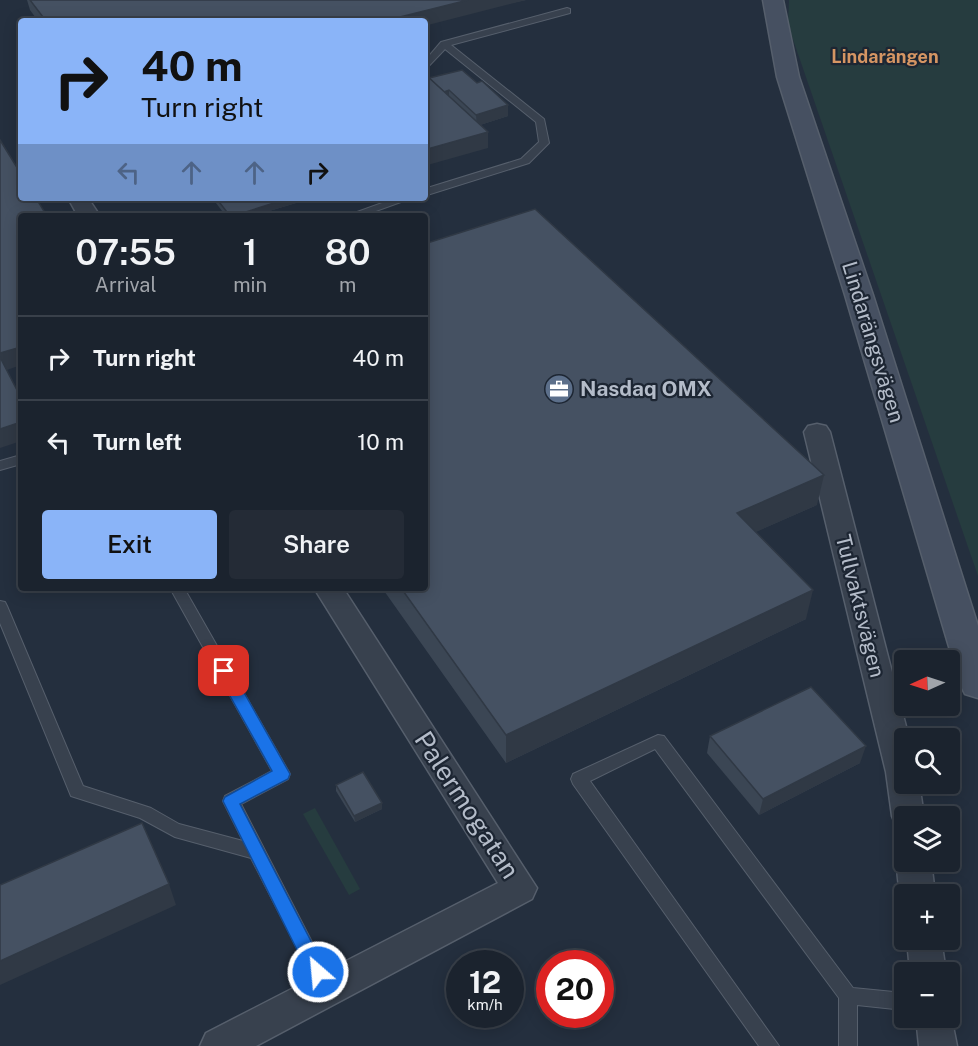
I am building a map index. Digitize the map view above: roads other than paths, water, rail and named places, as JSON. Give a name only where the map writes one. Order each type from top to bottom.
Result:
[{"type":"street","name":"Lindarängsvägen","points":[[773,0],[788,77],[859,295],[978,684]]},
{"type":"street","name":"Tullvaktsvägen","points":[[817,432],[902,772],[907,806]]},
{"type":"street","name":"Palermogatan","points":[[219,1046],[520,888],[330,591]]},
{"type":"street","points":[[936,1028],[938,1046]]},
{"type":"lane","points":[[428,64],[444,44],[567,11]]},
{"type":"lane","points":[[428,192],[525,161],[544,143],[542,121],[444,44]]},
{"type":"lane","points":[[360,213],[398,201]]},
{"type":"lane","points":[[0,466],[18,460]]},
{"type":"lane","points":[[179,591],[282,774],[231,801],[327,989]]},
{"type":"lane","points":[[0,606],[77,790],[145,813],[175,830],[257,852]]},
{"type":"lane","points":[[770,1046],[579,779],[658,741],[848,996],[848,1046]]},
{"type":"lane","points":[[848,996],[894,1000]]},
{"type":"place","name":"Nasdaq OMX","points":[[559,389]]},
{"type":"district","name":"Lindarängen","points":[[885,57]]}]
